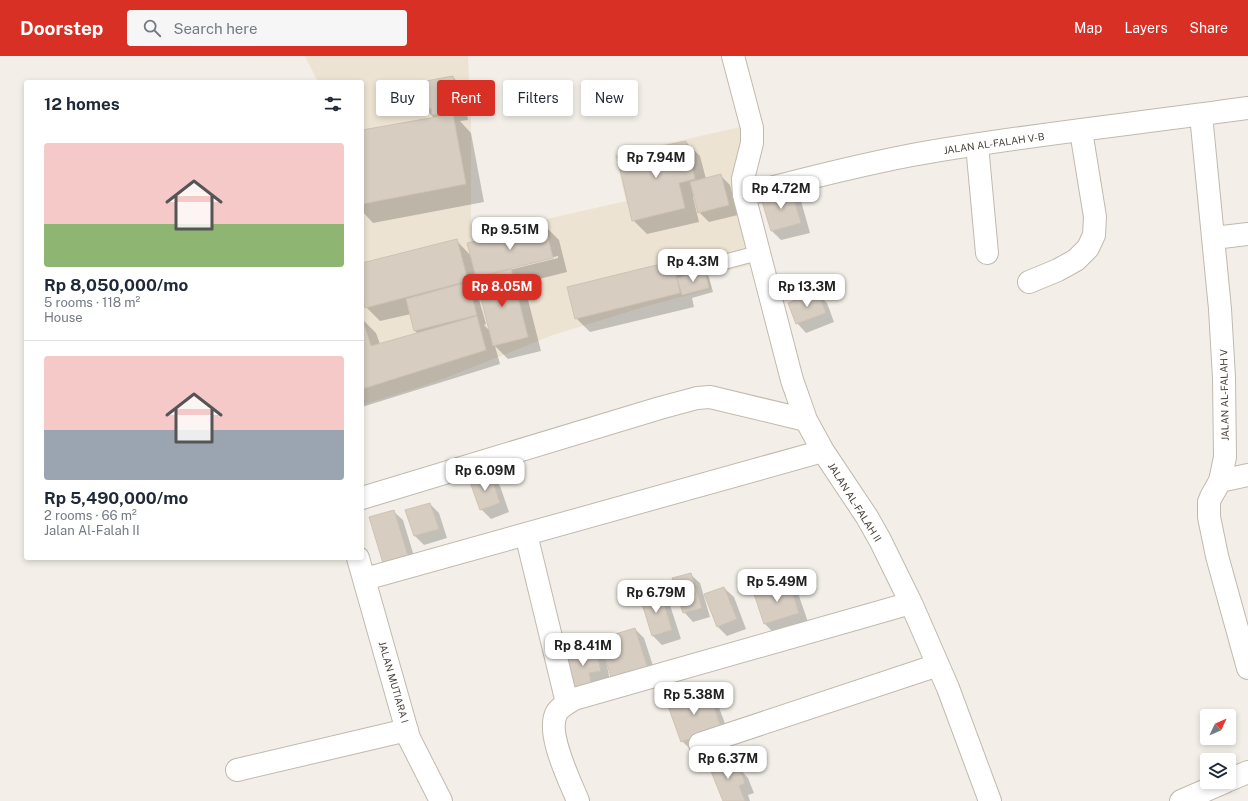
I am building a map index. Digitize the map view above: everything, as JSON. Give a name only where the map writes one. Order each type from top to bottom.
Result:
[{"type":"street","name":"JALAN AL-FALAH II","points":[[732,56],[752,128],[752,143],[743,179],[744,195],[792,380],[806,420],[823,451],[867,517],[911,603],[965,731],[990,801]]},
{"type":"street","name":"JALAN AL-FALAH V-B","points":[[744,195],[855,166],[977,145],[1248,108]]},
{"type":"street","name":"JALAN AL-FALAH V","points":[[1201,115],[1214,238],[1224,378],[1225,457],[1220,481],[1209,502],[1211,529],[1226,591],[1248,668]]},
{"type":"street","points":[[1029,282],[1058,270],[1076,260],[1088,248],[1094,235],[1095,217],[1081,131]]},
{"type":"street","points":[[977,145],[987,253]]},
{"type":"street","points":[[1214,238],[1248,234]]},
{"type":"street","points":[[364,497],[696,398],[710,397],[806,420]]},
{"type":"street","points":[[365,579],[823,451]]},
{"type":"street","points":[[1220,481],[1248,475]]},
{"type":"street","points":[[526,534],[567,703]]},
{"type":"street","name":"JALAN MUTIARA I","points":[[359,560],[407,730],[414,750],[441,801]]},
{"type":"street","points":[[578,801],[554,735],[553,725],[557,712],[567,703],[911,603]]},
{"type":"street","points":[[700,744],[938,665]]},
{"type":"street","points":[[237,770],[407,730]]},
{"type":"street","points":[[1236,777],[1248,772]]},
{"type":"street","points":[[1181,801],[1209,789]]},
{"type":"lane","points":[[705,267],[758,253]]},
{"type":"shaded area","points":[[305,56],[468,56],[469,80],[437,80],[437,116],[471,116],[471,236],[626,201],[615,155],[745,126],[754,264],[708,276],[711,289],[647,306],[553,335],[435,382],[364,404],[364,80],[317,80]]},
{"type":"building","points":[[453,76],[454,80],[437,80],[437,114],[432,115],[431,108],[429,108],[429,80]]},
{"type":"building","points":[[442,116],[453,116],[466,184],[364,204],[364,130]]},
{"type":"building","points":[[686,141],[695,179],[679,183],[685,208],[632,221],[617,156]]},
{"type":"building","points":[[721,174],[729,205],[698,213],[690,182]]},
{"type":"building","points":[[791,190],[801,223],[771,231],[761,198]]},
{"type":"building","points":[[545,225],[553,258],[476,277],[467,243]]},
{"type":"building","points":[[457,239],[468,281],[365,308],[364,262]]},
{"type":"building","points":[[673,261],[680,293],[575,319],[567,287]]},
{"type":"building","points":[[511,269],[528,337],[493,346],[476,278]]},
{"type":"building","points":[[705,271],[709,288],[682,295],[677,278]]},
{"type":"building","points":[[468,282],[477,315],[414,331],[406,299]]},
{"type":"building","points":[[818,292],[826,313],[796,324],[788,303]]},
{"type":"building","points":[[477,316],[486,350],[364,388],[364,324],[371,346]]},
{"type":"building","points":[[491,475],[500,503],[480,510],[470,482]]},
{"type":"building","points":[[430,503],[439,529],[414,536],[405,510]]},
{"type":"building","points":[[394,510],[408,556],[383,563],[369,517]]},
{"type":"building","points":[[691,573],[702,608],[683,613],[672,578]]},
{"type":"building","points":[[789,582],[799,613],[764,624],[754,594]]},
{"type":"building","points":[[724,587],[737,619],[717,627],[704,594]]},
{"type":"building","points":[[660,591],[672,630],[652,636],[640,597]]},
{"type":"building","points":[[635,628],[648,669],[612,680],[599,639]]},
{"type":"building","points":[[595,645],[601,671],[589,673],[593,690],[575,694],[566,651]]},
{"type":"building","points":[[708,691],[721,727],[681,742],[668,706]]},
{"type":"building","points":[[728,756],[733,769],[739,767],[745,783],[739,786],[745,801],[723,801],[708,764]]}]
